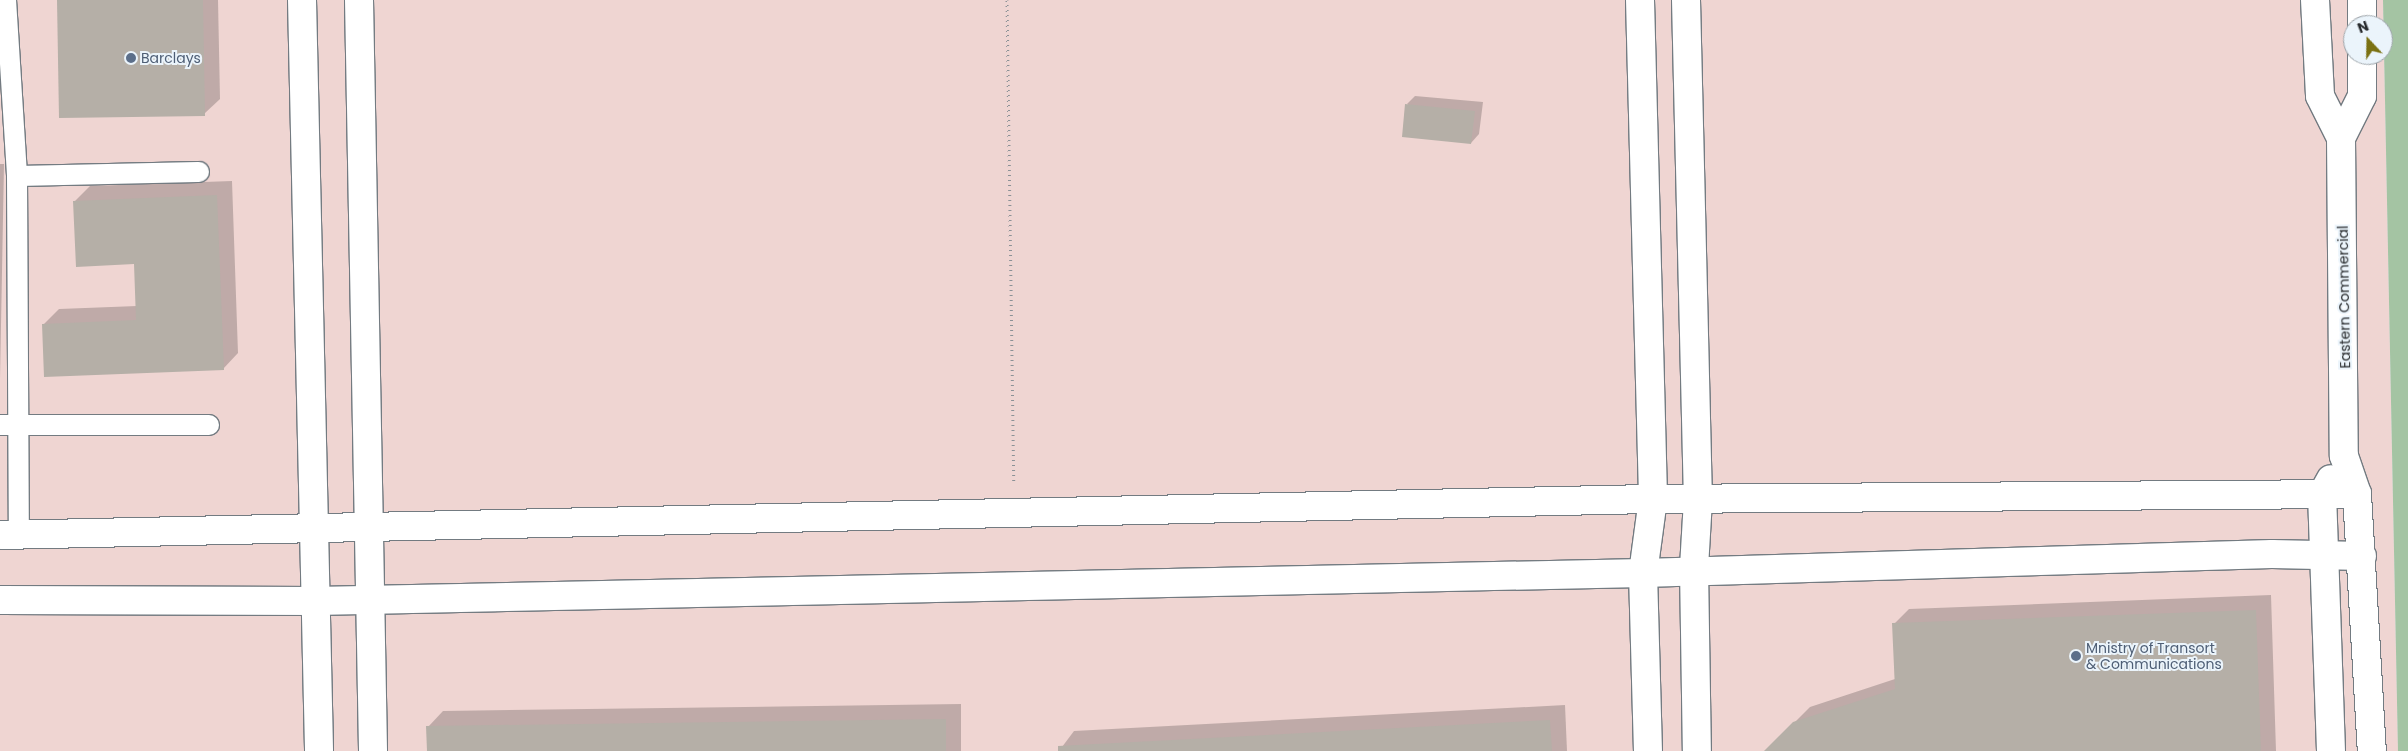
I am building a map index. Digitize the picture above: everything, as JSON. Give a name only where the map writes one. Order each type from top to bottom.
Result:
[{"type":"street","points":[[302,0],[319,751]]},
{"type":"street","points":[[359,0],[373,751]]},
{"type":"street","points":[[1640,0],[1652,499],[1643,573],[1648,751]]},
{"type":"street","points":[[1686,0],[1698,500],[1694,568],[1697,751]]},
{"type":"street","name":"Eastern Commercial","points":[[2315,0],[2320,96],[2341,138],[2344,456],[2357,494],[2372,751]]},
{"type":"street","points":[[2362,0],[2362,15]]},
{"type":"street","name":"Eastern Commercial","points":[[2341,138],[2362,96],[2362,65]]},
{"type":"street","name":"Eastern Commercial","points":[[2322,495],[2344,456]]},
{"type":"street","points":[[9,535],[1652,499],[2357,494]]},
{"type":"street","points":[[2322,495],[2331,751]]},
{"type":"street","points":[[0,600],[315,601],[1643,573],[1694,568],[2324,555],[2362,556]]},
{"type":"lane","points":[[6,0],[6,114],[17,176],[8,425],[9,535]]},
{"type":"lane","points":[[17,176],[199,172]]},
{"type":"lane","points":[[8,425],[209,425]]},
{"type":"path","points":[[1007,0],[1014,513]]},
{"type":"shaded area","points":[[0,0],[2383,0],[2383,15],[2343,15],[2343,65],[2384,65],[2398,751],[0,751]]},
{"type":"green space","points":[[2383,0],[2408,0],[2408,751],[2398,751],[2384,65],[2393,65],[2393,15],[2383,15]]},
{"type":"building","name":"Barclays","points":[[57,0],[203,0],[205,116],[59,118]]},
{"type":"building","points":[[1405,104],[1475,111],[1471,144],[1402,137]]},
{"type":"building","points":[[217,195],[224,370],[44,377],[42,324],[136,320],[134,264],[76,267],[73,201]]},
{"type":"building","name":"Mnistry of Transort & Communications","points":[[2256,610],[2261,751],[1764,751],[1793,722],[1895,689],[1892,623]]},
{"type":"building","points":[[946,719],[946,751],[427,751],[426,726]]},
{"type":"building","points":[[1550,720],[1552,751],[1058,751],[1058,746]]},
{"type":"place","name":"Barclays","points":[[131,58]]},
{"type":"place","name":"Mnistry of Transort & Communications","points":[[2076,656]]}]
